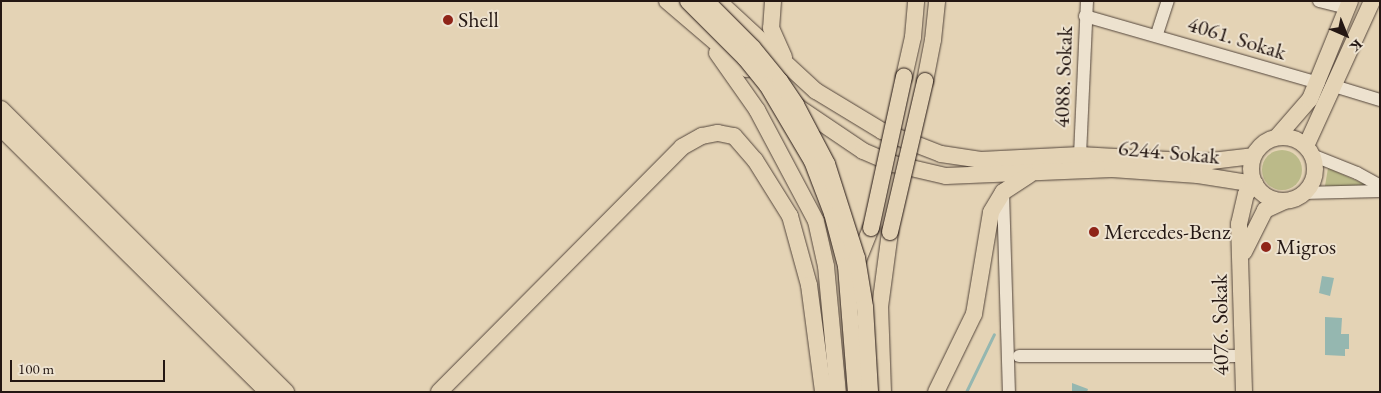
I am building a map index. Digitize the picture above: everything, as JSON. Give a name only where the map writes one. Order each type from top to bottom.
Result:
[{"type":"main road","points":[[667,1],[716,52],[740,83],[805,197],[821,238],[834,331],[838,392]]},
{"type":"main road","points":[[688,1],[745,58],[766,85],[812,161],[832,213],[846,266],[856,392]]},
{"type":"main road","points":[[706,1],[754,48],[780,81],[827,164],[846,217],[858,265],[864,301],[870,392]]},
{"type":"main road","points":[[718,1],[791,70],[822,95],[866,122],[908,143],[941,154],[981,160],[1079,162]]},
{"type":"main road","points":[[773,1],[771,28],[791,70]]},
{"type":"main road","points":[[834,331],[840,299],[871,228],[913,37],[916,1]]},
{"type":"main road","points":[[883,392],[880,308],[890,232],[934,40],[937,1]]},
{"type":"main road","points":[[1349,4],[1327,85],[1309,151],[1314,176],[1303,193],[1284,201],[1267,196],[1255,184],[1251,175],[1253,156],[1259,147],[1277,137],[1299,116],[1327,85],[1372,1]]},
{"type":"main road","points":[[687,20],[809,116],[874,156],[920,171],[958,178],[1035,172],[1079,162]]},
{"type":"main road","points":[[1,109],[286,392]]},
{"type":"main road","points":[[1,128],[268,392]]},
{"type":"main road","points":[[439,392],[682,147],[708,134],[723,133],[734,136],[775,188],[793,225],[809,285],[824,392]]},
{"type":"main road","points":[[1277,137],[1298,140],[1309,151]]},
{"type":"main road","name":"6244. Sokak","points":[[1079,162],[1203,162],[1253,156]]},
{"type":"main road","name":"6244. Sokak","points":[[1079,162],[1216,177],[1255,184]]},
{"type":"main road","points":[[939,384],[972,320],[988,221],[1003,192],[1035,172]]},
{"type":"main road","points":[[1216,177],[1232,193],[1239,224]]},
{"type":"main road","name":"4076. Sokak","points":[[1244,392],[1242,257],[1239,224],[1246,194],[1255,184]]},
{"type":"main road","name":"4076. Sokak","points":[[1242,257],[1265,210],[1284,201]]},
{"type":"street","name":"4088. Sokak","points":[[1079,162],[1087,1]]},
{"type":"street","points":[[1157,34],[1168,1]]},
{"type":"street","points":[[1319,1],[1349,4]]},
{"type":"street","name":"4061. Sokak","points":[[1086,16],[1157,34],[1380,100]]},
{"type":"street","points":[[1309,151],[1380,186]]},
{"type":"street","points":[[1303,193],[1380,191]]},
{"type":"street","points":[[1003,192],[1009,392]]},
{"type":"street","points":[[1019,356],[1243,356]]},
{"type":"shaded area","points":[[1286,150],[1293,153],[1299,159],[1302,170],[1301,178],[1293,187],[1286,190],[1278,190],[1271,187],[1263,178],[1262,166],[1265,159],[1274,151]]},
{"type":"shaded area","points":[[1328,168],[1371,187],[1325,186]]},
{"type":"water","points":[[1322,276],[1334,278],[1330,296],[1319,293]]},
{"type":"water","points":[[1325,317],[1342,318],[1341,334],[1349,334],[1349,349],[1345,349],[1345,356],[1325,355]]},
{"type":"water","points":[[1072,383],[1088,389],[1087,392],[1072,392]]},
{"type":"waterway","points":[[966,392],[994,334]]},
{"type":"place","name":"Shell","points":[[448,20]]},
{"type":"place","name":"Mercedes-Benz","points":[[1094,232]]},
{"type":"place","name":"Migros","points":[[1266,247]]}]
